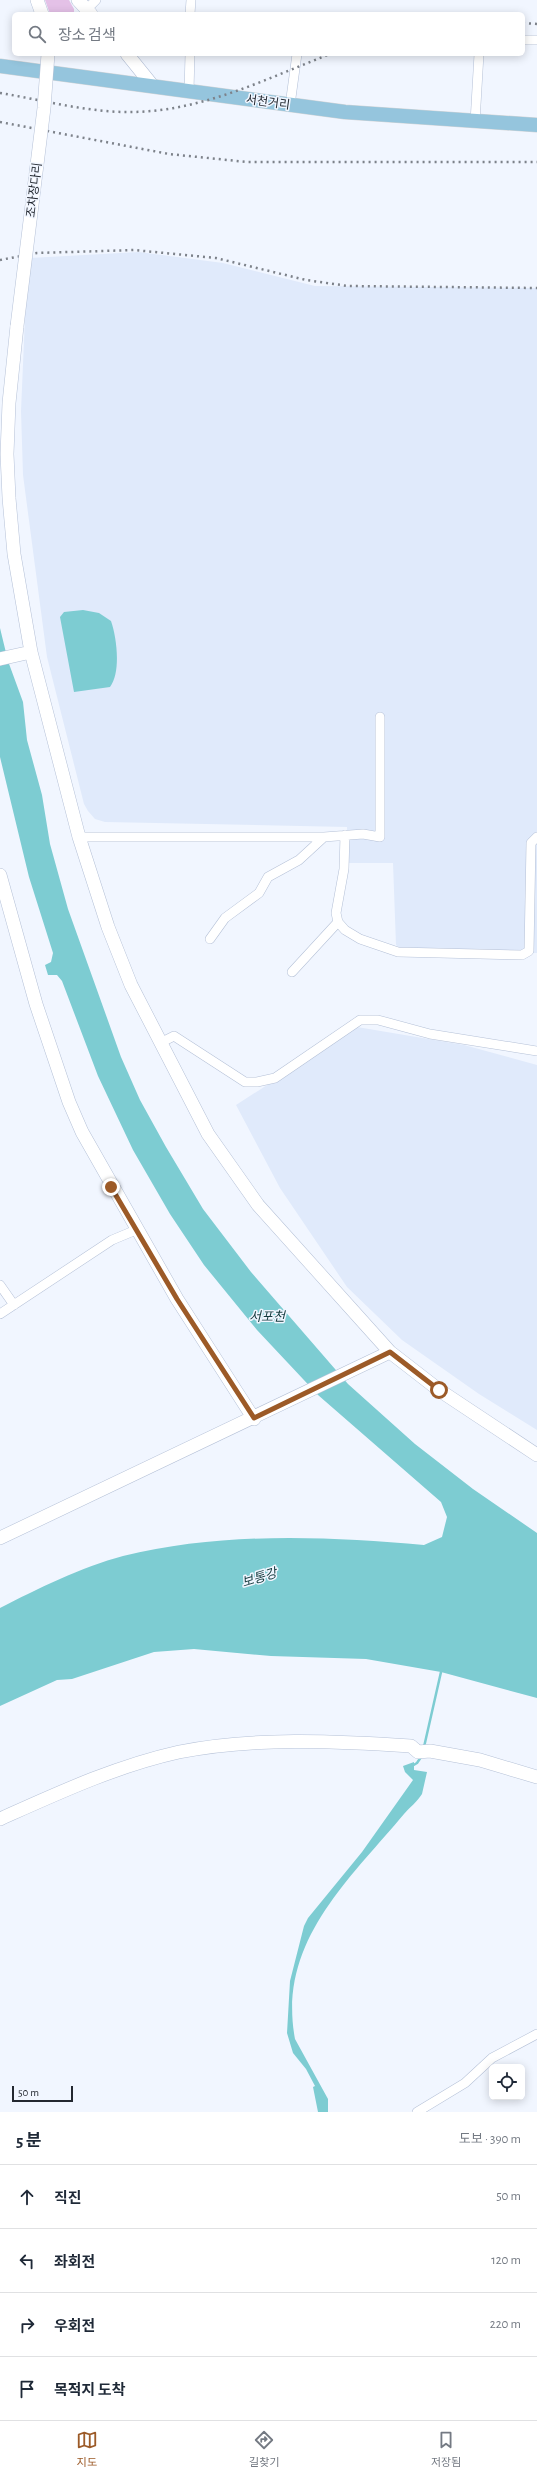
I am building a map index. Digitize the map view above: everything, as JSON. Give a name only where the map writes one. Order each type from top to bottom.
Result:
[{"type":"main road","points":[[37,0],[41,12]]},
{"type":"main road","name":"조차장다리","points":[[48,56],[44,108],[16,326],[9,402],[4,497],[32,652],[79,837],[111,935],[131,985],[208,1134],[258,1204],[390,1352],[439,1390],[537,1456]]},
{"type":"main road","points":[[129,56],[152,85]]},
{"type":"main road","name":"서천거리","points":[[0,66],[152,85],[345,112],[537,125]]},
{"type":"main road","points":[[0,659],[32,652]]},
{"type":"main road","points":[[0,875],[36,1004],[69,1102],[86,1139],[136,1230],[177,1299],[259,1416]]},
{"type":"main road","points":[[0,1538],[259,1416],[390,1352]]},
{"type":"main road","points":[[0,1819],[80,1783],[179,1752],[219,1746],[336,1741],[411,1746],[422,1752],[480,1760],[537,1777]]},
{"type":"street","points":[[190,12],[191,0]]},
{"type":"street","points":[[525,40],[537,40]]},
{"type":"street","points":[[189,91],[190,56]]},
{"type":"street","points":[[290,105],[297,56]]},
{"type":"street","points":[[475,122],[480,56]]},
{"type":"street","points":[[79,837],[324,837],[345,835],[380,837],[380,717]]},
{"type":"street","points":[[345,835],[344,869],[336,913],[338,922],[345,930],[360,939],[398,952],[522,955],[529,951],[529,865],[531,843],[537,837]]},
{"type":"street","points":[[210,939],[225,918],[259,893],[268,878],[299,860],[324,837]]},
{"type":"street","points":[[292,972],[338,922]]},
{"type":"street","points":[[160,1043],[174,1036],[245,1082],[257,1082],[275,1078],[360,1020],[378,1020],[430,1034],[537,1051]]},
{"type":"street","points":[[0,1314],[112,1240],[136,1230]]},
{"type":"street","points":[[0,1285],[14,1305]]},
{"type":"street","points":[[417,2112],[465,2083],[492,2058],[537,2034]]},
{"type":"shaded area","points":[[45,0],[69,0],[74,9],[74,12],[49,12]]},
{"type":"shaded area","points":[[139,252],[223,263],[315,286],[537,288],[537,953],[403,950],[396,945],[393,863],[348,863],[347,827],[105,822],[95,819],[84,804],[47,657],[23,475],[21,411],[26,294],[30,258]]},
{"type":"shaded area","points":[[357,1027],[464,1045],[537,1065],[537,1430],[479,1394],[402,1340],[347,1287],[280,1188],[236,1105]]},
{"type":"water","points":[[83,610],[99,613],[111,621],[115,637],[117,664],[116,673],[110,687],[74,692],[60,617],[64,612]]},
{"type":"water","points":[[0,628],[8,661],[23,702],[27,740],[42,795],[50,844],[68,909],[121,1057],[140,1100],[203,1209],[251,1272],[348,1384],[415,1444],[473,1489],[537,1533],[537,1698],[441,1672],[366,1659],[271,1656],[194,1649],[154,1652],[72,1679],[57,1680],[0,1706],[0,1608],[76,1572],[123,1556],[160,1548],[235,1540],[311,1538],[424,1545],[442,1537],[447,1517],[441,1502],[318,1395],[257,1330],[204,1265],[170,1214],[133,1150],[98,1076],[62,981],[57,975],[48,975],[45,965],[51,962],[53,953],[29,877],[0,757]]},
{"type":"water","points":[[414,1762],[414,1770],[427,1772],[422,1794],[340,1889],[322,1916],[307,1943],[297,1973],[292,2005],[295,2039],[328,2099],[328,2112],[318,2112],[313,2087],[315,2086],[306,2069],[293,2053],[287,2033],[290,1981],[304,1926],[308,1918],[362,1852],[413,1780],[405,1772],[403,1766]]},
{"type":"waterway","points":[[424,1747],[441,1672]]},
{"type":"waterway","points":[[412,1766],[417,1763],[421,1757]]},
{"type":"railway","points":[[525,23],[537,24]]},
{"type":"railway","points":[[0,93],[66,106],[116,112],[159,110],[209,100],[258,83],[325,56]]},
{"type":"railway","points":[[0,122],[169,154],[247,162],[537,162]]},
{"type":"railway","points":[[0,260],[37,253],[134,250],[216,258],[306,280],[348,286],[537,288]]},
{"type":"route","points":[[111,1187],[177,1299],[254,1418],[390,1352],[439,1390]]},
{"type":"water label","name":"서포천","points":[[267,1316]]},
{"type":"water label","name":"보통강","points":[[259,1577]]}]
